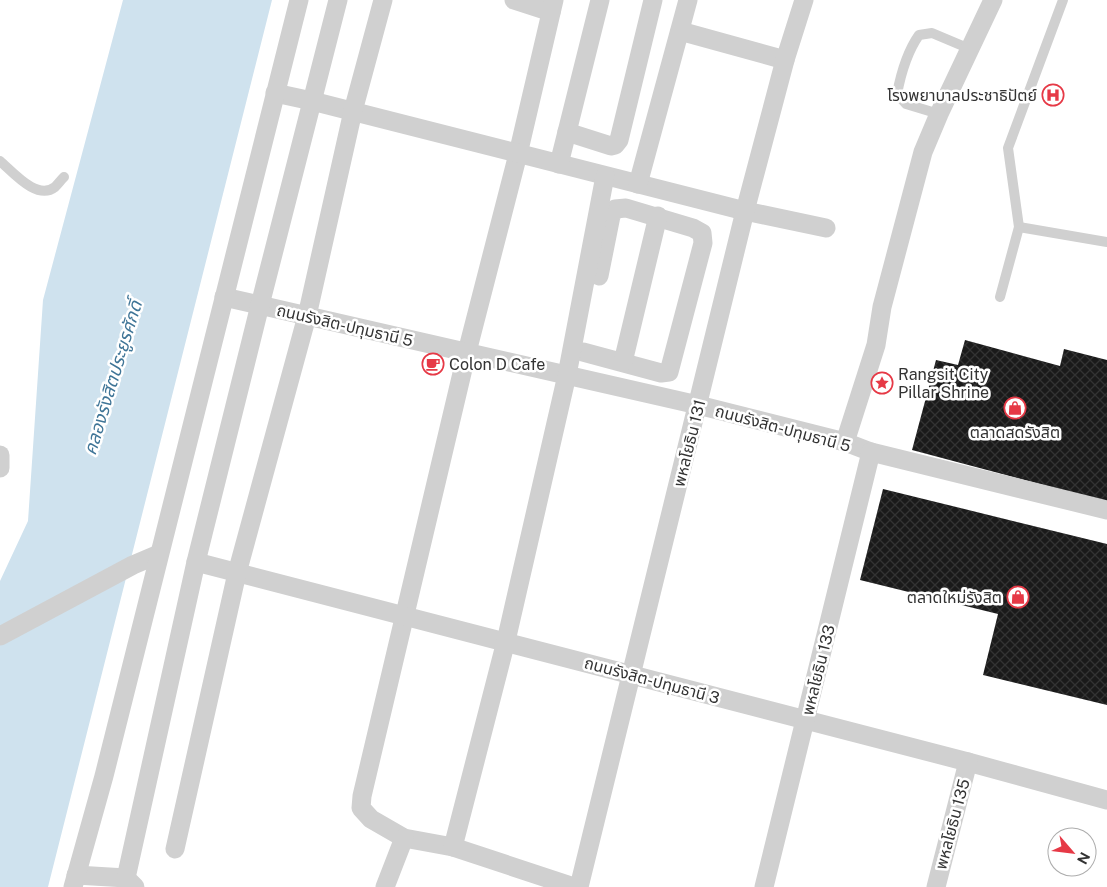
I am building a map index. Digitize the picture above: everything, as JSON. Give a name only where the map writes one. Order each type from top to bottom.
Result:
[{"type":"street","points":[[299,0],[104,776],[74,881],[131,883],[196,562],[338,0]]},
{"type":"street","points":[[175,849],[237,573],[307,316],[352,111],[382,0]]},
{"type":"street","points":[[514,0],[553,6],[518,154],[467,352],[362,796],[361,808],[371,819],[404,838],[453,847],[574,887]]},
{"type":"street","points":[[559,164],[600,0]]},
{"type":"street","points":[[567,132],[611,146],[615,145],[619,140],[653,0]]},
{"type":"street","points":[[638,184],[688,0]]},
{"type":"street","name":"พหลโยธิน 131","points":[[579,887],[745,211],[785,60],[804,0]]},
{"type":"street","points":[[845,442],[876,345],[882,307],[923,152],[993,0]]},
{"type":"street","points":[[680,32],[785,60]]},
{"type":"street","points":[[275,93],[745,211],[826,228]]},
{"type":"street","points":[[453,847],[572,376],[605,176]]},
{"type":"street","points":[[572,376],[583,352],[611,216],[615,210],[621,208],[658,216],[702,233],[703,243],[669,372],[661,373],[583,352]]},
{"type":"street","points":[[623,362],[658,216]]},
{"type":"street","name":"ถนนรังสิต-ปทุมธานี 5","points":[[224,297],[698,406],[845,442],[871,452],[1107,510]]},
{"type":"street","name":"พหลโยธิน 133","points":[[764,887],[871,452]]},
{"type":"street","points":[[0,454],[0,468]]},
{"type":"street","points":[[0,636],[133,565],[159,554]]},
{"type":"street","name":"ถนนรังสิต-ปทุมธานี 3","points":[[196,562],[805,719],[1107,800]]},
{"type":"street","name":"พหลโยธิน 135","points":[[936,887],[968,762]]},
{"type":"street","points":[[385,887],[404,838]]},
{"type":"lane","points":[[1000,297],[1019,227],[1008,148],[1063,0]]},
{"type":"lane","points":[[939,114],[906,104],[897,94],[900,78],[912,45],[919,35],[932,33],[970,49]]},
{"type":"lane","points":[[0,162],[35,189],[47,190],[55,187],[64,177]]},
{"type":"lane","points":[[1019,227],[1107,242]]},
{"type":"water","name":"คลองรังสิตประยูรศักดิ์","points":[[123,0],[272,0],[48,887],[0,887],[0,581],[28,521],[43,300]]},
{"type":"building","name":"ตลาดสดรังสิต","points":[[965,340],[1060,366],[1064,349],[1107,360],[1107,502],[912,450],[936,360],[958,365]]},
{"type":"building","name":"ตลาดใหม่รังสิต","points":[[883,489],[1107,544],[1107,705],[983,675],[998,614],[860,580]]},
{"type":"place","name":"โรงพยาบาลประชาธิปัตย์","points":[[1053,95]]},
{"type":"place","name":"Colon D Cafe","points":[[433,364]]},
{"type":"place","name":"Rangsit City Pillar Shrine","points":[[882,383]]},
{"type":"place","name":"ตลาดสดรังสิต","points":[[1015,408]]},
{"type":"place","name":"ตลาดใหม่รังสิต","points":[[1018,597]]}]
